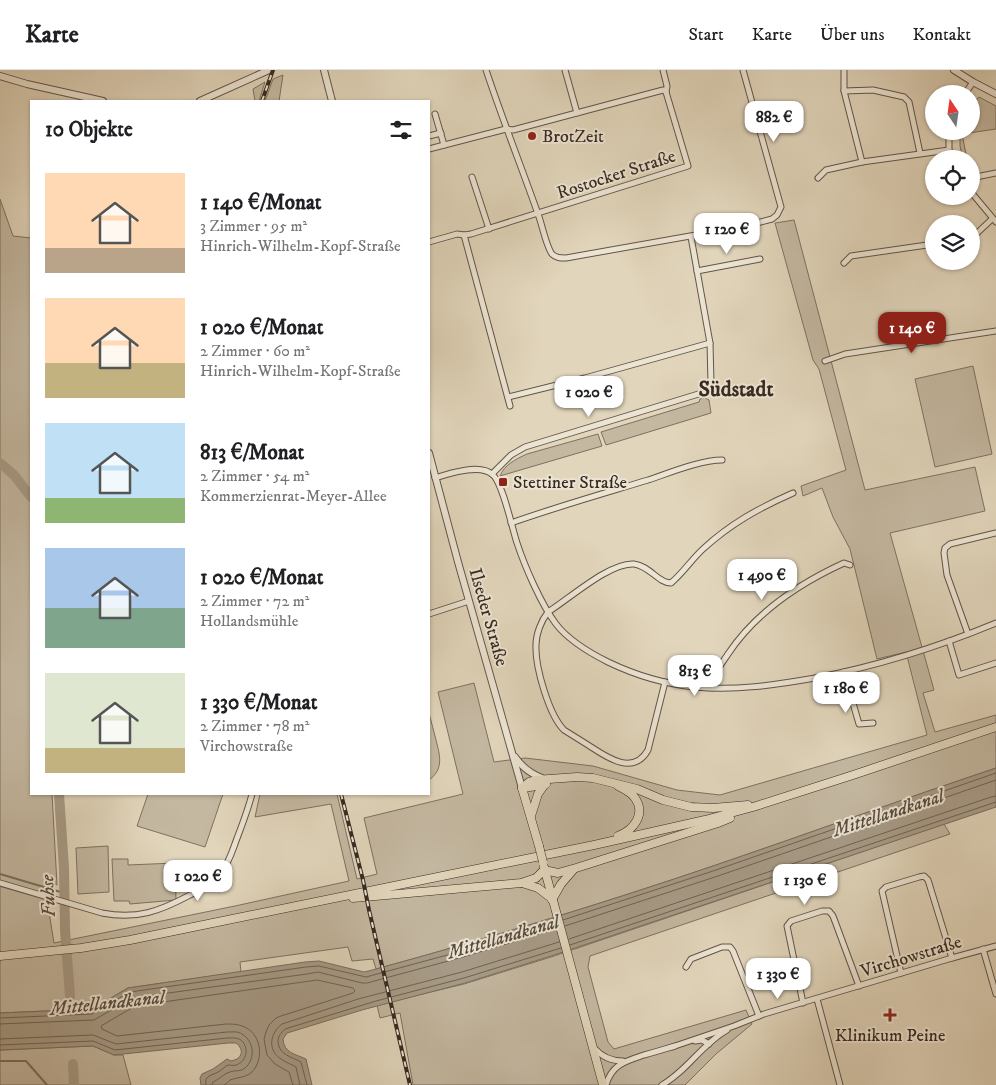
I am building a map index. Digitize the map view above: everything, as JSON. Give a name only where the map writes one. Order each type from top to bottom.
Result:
[{"type":"main road","points":[[544,870],[558,873],[718,823],[768,802],[996,726]]},
{"type":"main road","points":[[605,1085],[592,1046],[522,788],[529,782],[584,777],[637,789],[672,803],[691,807],[713,808],[768,802]]},
{"type":"main road","points":[[530,818],[544,781]]},
{"type":"main road","points":[[594,845],[625,833],[637,821],[638,810],[635,799],[623,788],[610,782]]},
{"type":"main road","points":[[0,956],[81,948],[140,938],[594,845],[752,808]]},
{"type":"main road","points":[[552,900],[564,880],[576,868]]},
{"type":"main road","points":[[316,902],[521,883],[536,878],[544,870]]},
{"type":"main road","points":[[521,883],[538,888],[552,900]]},
{"type":"street","points":[[202,100],[269,70]]},
{"type":"street","points":[[324,70],[332,100]]},
{"type":"street","points":[[486,70],[550,250],[554,256],[559,258],[691,237],[772,219],[777,215],[780,207],[743,70]]},
{"type":"street","points":[[565,70],[577,113]]},
{"type":"street","name":"Rostocker Straße","points":[[538,213],[688,166],[666,92],[667,86],[662,70]]},
{"type":"street","points":[[844,70],[844,91],[862,162]]},
{"type":"street","points":[[947,70],[964,77]]},
{"type":"street","points":[[954,70],[996,94]]},
{"type":"street","points":[[0,76],[99,100]]},
{"type":"street","points":[[430,150],[506,129],[513,130],[663,90],[666,92]]},
{"type":"street","points":[[844,91],[873,90],[904,97],[910,102],[920,153]]},
{"type":"street","points":[[435,114],[444,145]]},
{"type":"street","points":[[430,136],[441,133]]},
{"type":"street","points":[[949,140],[949,150]]},
{"type":"street","points":[[818,178],[826,170],[862,162],[925,152]]},
{"type":"street","points":[[980,176],[996,173]]},
{"type":"street","points":[[472,177],[489,228]]},
{"type":"street","points":[[980,203],[994,221],[980,231]]},
{"type":"street","points":[[430,242],[457,234],[464,236],[538,213]]},
{"type":"street","points":[[464,236],[510,406]]},
{"type":"street","points":[[492,474],[511,455],[524,448],[705,392],[711,383],[710,343],[691,237]]},
{"type":"street","points":[[844,263],[851,256],[925,245]]},
{"type":"street","points":[[697,271],[760,259]]},
{"type":"street","points":[[825,361],[845,354],[996,331]]},
{"type":"street","points":[[508,397],[585,378],[710,343]]},
{"type":"street","name":"Ilseder Straße","points":[[430,458],[522,788]]},
{"type":"street","points":[[511,524],[552,509],[690,467],[722,460]]},
{"type":"street","points":[[435,478],[475,470],[492,474],[502,491],[524,561],[548,612],[564,633],[598,657],[649,678],[694,687],[712,688],[755,687],[799,681],[844,672],[904,656],[996,623]]},
{"type":"street","points":[[665,682],[646,754],[637,762],[630,763],[620,762],[607,757],[564,730],[553,714],[541,676],[536,644],[543,618],[548,612],[617,567],[635,564],[650,571],[665,583],[671,583],[703,549],[730,526],[793,493]]},
{"type":"street","points":[[968,634],[950,584],[944,553],[945,548],[950,544],[996,533]]},
{"type":"street","points":[[712,688],[716,670],[741,636],[761,615],[782,598],[819,575],[844,563],[850,565]]},
{"type":"street","points":[[430,614],[469,601]]},
{"type":"street","points":[[950,641],[959,675],[996,663]]},
{"type":"street","points":[[844,672],[859,724],[872,723]]},
{"type":"street","points":[[513,754],[529,772],[544,781]]},
{"type":"street","points":[[0,883],[116,916],[151,913],[213,882],[228,862],[246,816],[252,795]]},
{"type":"street","points":[[901,973],[882,891],[886,887],[919,877],[924,876],[928,880],[952,958]]},
{"type":"street","points":[[803,1003],[787,926],[791,922],[822,911],[829,911],[833,916],[859,986]]},
{"type":"street","name":"Virchowstraße","points":[[672,1047],[759,1016],[996,946]]},
{"type":"street","points":[[686,967],[691,959],[722,947],[730,947],[759,1016]]},
{"type":"street","points":[[983,949],[996,994]]},
{"type":"street","points":[[817,999],[840,1085]]},
{"type":"street","name":"Virchowstraße","points":[[662,1085],[679,1073],[723,1032],[734,1026]]},
{"type":"street","name":"Virchowstraße","points":[[592,1046],[599,1053],[617,1061],[697,1040],[702,1040],[709,1044]]},
{"type":"street","points":[[605,1085],[614,1070],[626,1060]]},
{"type":"shaded area","points":[[283,75],[279,100],[265,100],[273,79]]},
{"type":"shaded area","points":[[265,82],[259,100],[255,100],[253,89]]},
{"type":"shaded area","points":[[980,98],[996,106],[996,129],[980,131]]},
{"type":"shaded area","points":[[960,140],[963,140],[965,150],[961,150]]},
{"type":"shaded area","points":[[0,199],[13,236],[30,238],[30,795],[52,795],[57,885],[46,879],[54,943],[349,881],[331,804],[255,817],[260,795],[337,795],[357,879],[377,874],[364,818],[463,794],[438,692],[474,683],[494,762],[525,758],[593,766],[677,790],[720,795],[927,735],[906,652],[877,659],[850,549],[833,517],[822,488],[803,496],[801,486],[846,470],[819,369],[813,360],[775,223],[794,220],[865,490],[975,467],[985,511],[890,533],[934,690],[923,693],[935,732],[996,715],[996,768],[632,893],[376,969],[373,959],[352,961],[348,947],[240,962],[241,972],[128,988],[92,1009],[0,1013]]},
{"type":"shaded area","points":[[973,366],[992,454],[935,467],[915,379]]},
{"type":"shaded area","points":[[705,398],[709,400],[711,413],[606,445],[601,432],[699,402],[700,399]]},
{"type":"shaded area","points":[[598,434],[602,446],[500,476],[507,466],[527,454]]},
{"type":"shaded area","points":[[430,717],[440,762],[434,776],[430,779]]},
{"type":"shaded area","points":[[148,795],[223,795],[205,847],[137,826]]},
{"type":"shaded area","points":[[944,824],[950,834],[590,956],[588,967],[608,1042],[614,1049],[746,1010],[752,1024],[716,1054],[685,1085],[413,1085],[400,1013],[380,1018],[377,1005],[464,984],[551,957]]},
{"type":"shaded area","points":[[108,846],[109,892],[78,894],[76,848]]},
{"type":"shaded area","points":[[112,859],[128,859],[128,865],[175,863],[176,900],[130,904],[129,901],[114,901]]},
{"type":"shaded area","points":[[93,1046],[114,1055],[123,1055],[131,1085],[0,1085],[0,1050]]},
{"type":"water","name":"Mittellandkanal","points":[[996,768],[996,807],[551,956],[465,983],[362,1010],[287,1033],[283,1039],[285,1047],[306,1059],[312,1085],[201,1085],[200,1078],[202,1074],[227,1059],[231,1061],[240,1056],[241,1048],[236,1043],[114,1055],[93,1046],[0,1050],[0,1013],[92,1009],[128,988],[305,962],[319,961],[364,972],[632,893]]},
{"type":"waterway","name":"Fuhse","points":[[0,463],[14,475],[30,496]]},
{"type":"waterway","name":"Fuhse","points":[[59,795],[70,996]]},
{"type":"waterway","points":[[0,874],[64,893]]},
{"type":"waterway","points":[[0,1061],[26,1061],[47,1085]]},
{"type":"waterway","name":"Fuhse","points":[[73,1064],[74,1085]]},
{"type":"railway","points":[[262,100],[273,70]]},
{"type":"railway","points":[[341,795],[363,880],[410,1085]]},
{"type":"place","name":"BrotZeit","points":[[532,136]]},
{"type":"place","name":"Stettiner Straße","points":[[503,482]]},
{"type":"place","name":"Klinikum Peine","points":[[890,1015]]},
{"type":"district","name":"Südstadt","points":[[736,388]]}]
